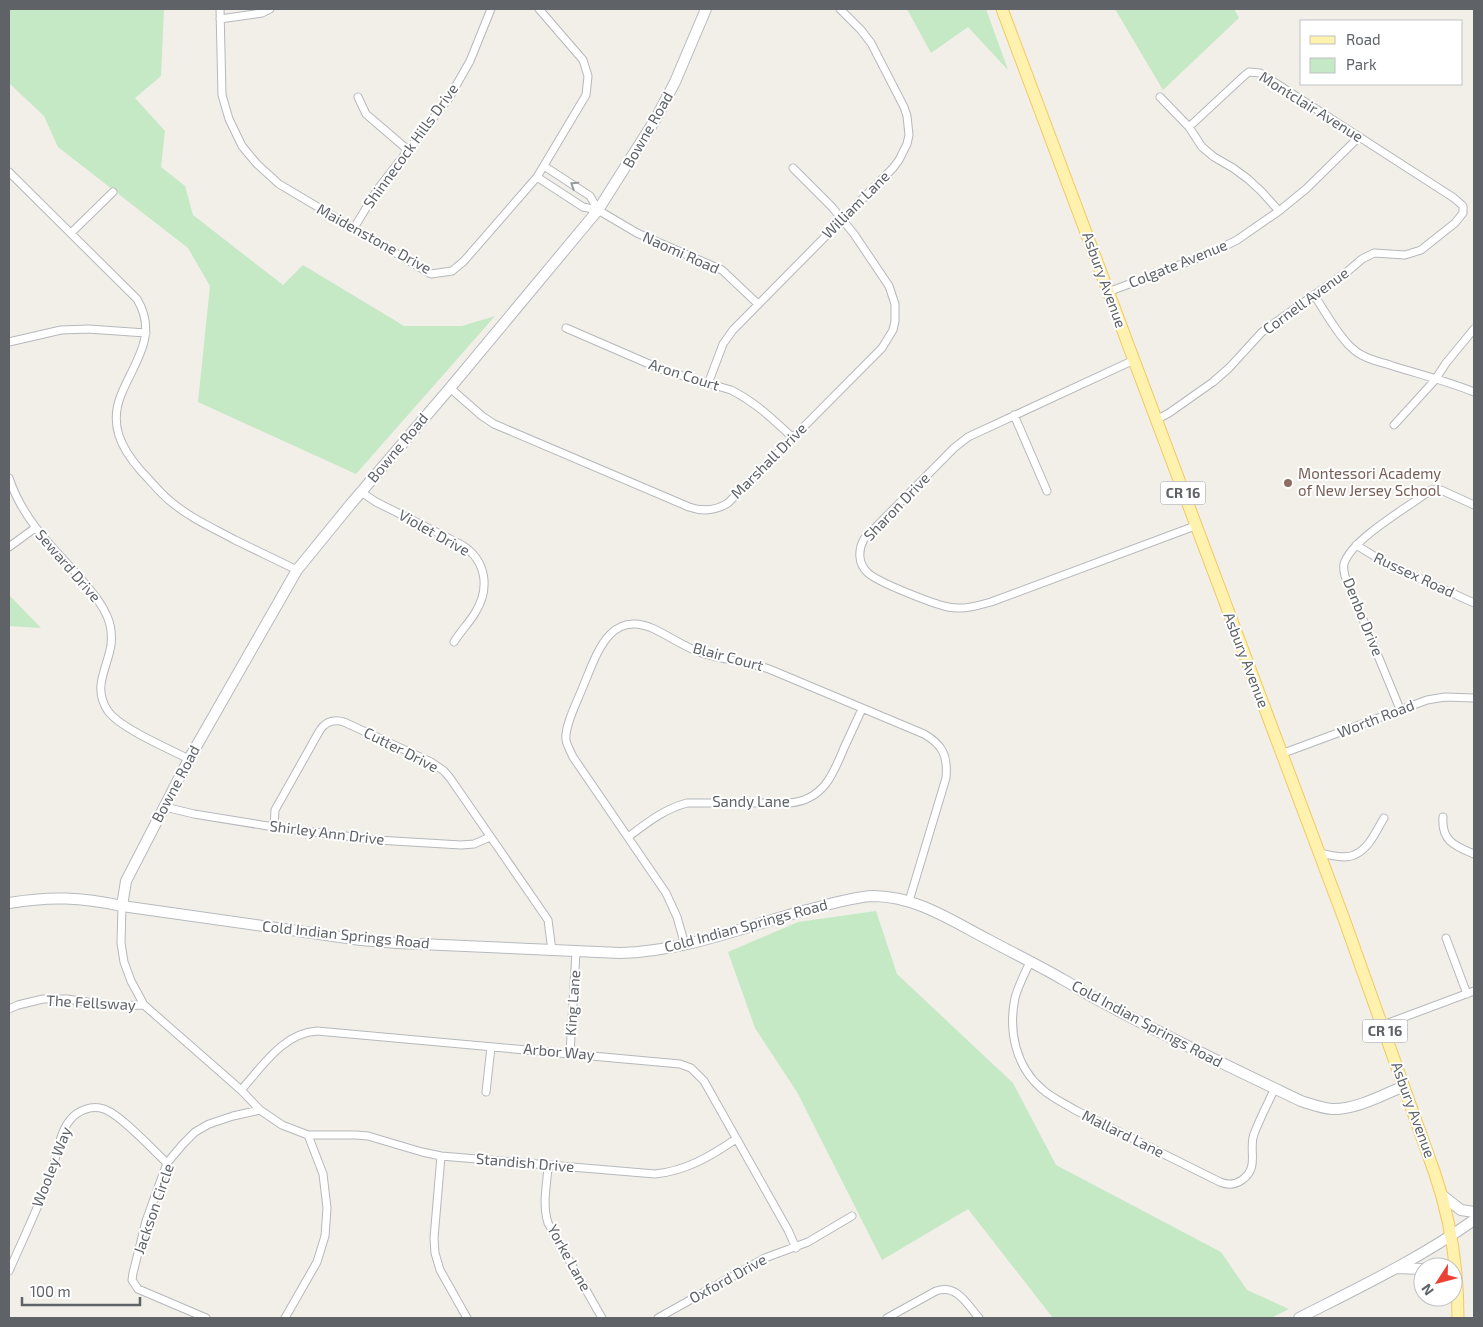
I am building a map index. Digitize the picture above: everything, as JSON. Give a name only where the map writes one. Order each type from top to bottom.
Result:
[{"type":"main road","name":"Asbury Avenue","points":[[1002,9],[1383,1025],[1443,1196],[1456,1257]]},
{"type":"street","name":"Maidenstone Drive","points":[[220,9],[222,95],[229,119],[242,146],[257,164],[279,184],[431,274],[452,271],[464,261],[537,177],[586,95],[588,76],[583,60],[539,9]]},
{"type":"street","points":[[220,19],[270,9]]},
{"type":"street","name":"Shinnecock Hills Drive","points":[[354,228],[377,190],[450,98],[470,61],[491,9]]},
{"type":"street","name":"Bowne Road","points":[[122,906],[126,881],[189,760],[297,570],[598,210],[642,143],[659,112],[675,82],[706,9]]},
{"type":"street","name":"William Lane","points":[[708,384],[726,338],[899,160],[907,144],[909,125],[904,107],[876,53],[861,30],[840,9]]},
{"type":"street","name":"Montclair Avenue","points":[[1189,127],[1245,75],[1255,72],[1260,73],[1454,198],[1463,208]]},
{"type":"street","points":[[358,97],[366,114],[408,150]]},
{"type":"street","points":[[1160,97],[1189,127],[1198,142],[1210,155],[1248,179],[1279,210]]},
{"type":"street","name":"Colgate Avenue","points":[[1108,292],[1220,249],[1237,240],[1306,188],[1359,137]]},
{"type":"street","points":[[544,166],[590,196],[598,210]]},
{"type":"street","name":"Marshall Drive","points":[[450,388],[494,424],[689,507],[699,510],[714,510],[728,503],[882,348],[893,330],[895,321],[895,304],[889,286],[854,234],[832,206],[793,168]]},
{"type":"street","points":[[9,172],[140,305],[146,321],[144,345],[121,395],[117,409],[117,428],[127,454],[160,491],[184,512],[297,570]]},
{"type":"street","points":[[537,177],[583,207],[598,210]]},
{"type":"street","points":[[71,233],[113,192]]},
{"type":"street","name":"Cornell Avenue","points":[[1156,420],[1214,382],[1262,332],[1369,255],[1382,253],[1405,255],[1421,250],[1459,219],[1463,213],[1463,208]]},
{"type":"street","name":"Naomi Road","points":[[598,210],[637,233],[722,270],[758,304]]},
{"type":"street","points":[[1314,295],[1352,349],[1367,358],[1457,385],[1474,392]]},
{"type":"street","name":"Aron Court","points":[[566,328],[663,370],[731,390],[766,412],[793,438]]},
{"type":"street","points":[[9,342],[61,330],[88,329],[146,333]]},
{"type":"street","points":[[1394,425],[1436,380],[1446,362],[1474,329]]},
{"type":"street","name":"Sharon Drive","points":[[1134,360],[975,433],[960,443],[864,540],[860,550],[863,568],[870,576],[929,602],[949,607],[972,607],[991,602],[1195,526]]},
{"type":"street","points":[[1014,415],[1047,491]]},
{"type":"street","name":"Seward Drive","points":[[9,478],[24,511],[35,528],[97,597],[108,617],[111,630],[111,645],[101,678],[100,688],[108,710],[123,725],[189,760]]},
{"type":"street","name":"Denbo Drive","points":[[1400,709],[1345,576],[1345,562],[1356,545],[1372,531],[1431,490],[1441,490],[1474,505]]},
{"type":"street","name":"Violet Drive","points":[[361,492],[376,502],[462,545],[473,553],[478,560],[484,572],[484,595],[475,614],[454,642]]},
{"type":"street","points":[[9,547],[35,528]]},
{"type":"street","name":"Russex Road","points":[[1356,545],[1384,562],[1474,603]]},
{"type":"street","name":"Blair Court","points":[[685,945],[666,893],[573,757],[566,739],[566,732],[573,712],[604,640],[615,629],[628,624],[643,625],[698,651],[769,668],[932,739],[942,750],[946,758],[946,778],[909,901]]},
{"type":"street","name":"Worth Road","points":[[1281,754],[1433,698],[1474,698]]},
{"type":"street","name":"Sandy Lane","points":[[628,837],[665,811],[674,806],[688,803],[790,802],[806,799],[822,788],[832,776],[862,708]]},
{"type":"street","name":"Cutter Drive","points":[[274,827],[275,810],[320,730],[326,724],[337,720],[344,722],[437,766],[450,778],[548,920],[552,950]]},
{"type":"street","name":"Shirley Ann Drive","points":[[165,807],[194,814],[274,827],[377,840],[461,845],[474,844],[490,837]]},
{"type":"street","points":[[1443,817],[1444,832],[1450,842],[1474,854]]},
{"type":"street","points":[[1318,853],[1344,857],[1354,856],[1367,846],[1384,818]]},
{"type":"street","name":"Cold Indian Springs Road","points":[[9,903],[49,898],[71,898],[361,940],[576,952],[632,953],[685,945],[853,899],[871,896],[888,897],[909,901],[932,910],[1177,1041],[1301,1100],[1334,1109],[1371,1100],[1404,1086]]},
{"type":"street","points":[[122,906],[121,943],[124,962],[131,981],[144,1005],[241,1090],[260,1110],[282,1125],[308,1135],[323,1174],[328,1208],[325,1236],[317,1262],[285,1318]]},
{"type":"street","points":[[1383,1025],[1471,993],[1446,938]]},
{"type":"street","name":"King Lane","points":[[570,1053],[576,952]]},
{"type":"street","name":"Mallard Lane","points":[[1030,962],[1016,996],[1012,1026],[1014,1042],[1025,1069],[1033,1080],[1053,1097],[1075,1110],[1220,1182],[1231,1184],[1242,1180],[1250,1171],[1253,1162],[1253,1136],[1275,1088]]},
{"type":"street","name":"The Fellsway","points":[[9,1009],[43,999],[67,999],[114,1006],[144,1005]]},
{"type":"street","name":"Arbor Way","points":[[241,1090],[283,1045],[298,1035],[317,1031],[674,1062],[691,1068],[704,1081],[788,1230],[796,1248]]},
{"type":"street","points":[[486,1092],[491,1047]]},
{"type":"street","name":"Wooley Way","points":[[9,1271],[51,1173],[64,1131],[69,1121],[76,1114],[89,1108],[103,1108],[125,1123],[168,1163]]},
{"type":"street","name":"Jackson Circle","points":[[206,1318],[138,1288],[132,1280],[132,1273],[146,1221],[168,1163],[195,1132],[209,1124],[260,1110]]},
{"type":"street","name":"Standish Drive","points":[[308,1135],[368,1136],[441,1156],[646,1174],[680,1170],[694,1164],[736,1139]]},
{"type":"street","points":[[441,1156],[434,1253],[440,1270],[467,1318]]},
{"type":"street","name":"Yorke Lane","points":[[548,1166],[545,1200],[548,1223],[602,1318]]},
{"type":"street","points":[[1443,1196],[1461,1210],[1474,1212]]},
{"type":"street","name":"Oxford Drive","points":[[658,1318],[764,1258],[796,1248],[852,1216]]},
{"type":"street","points":[[1299,1318],[1396,1268],[1452,1236],[1474,1220]]},
{"type":"street","points":[[1396,1268],[1413,1269]]},
{"type":"street","points":[[888,1318],[942,1288],[958,1294],[979,1318]]},
{"type":"green space","points":[[9,9],[164,9],[161,76],[135,98],[165,131],[161,167],[185,186],[193,215],[283,285],[303,265],[404,326],[462,326],[495,316],[356,474],[198,402],[210,286],[188,248],[58,147],[44,116],[9,83]]},
{"type":"green space","points":[[907,9],[986,9],[1008,70],[968,27],[931,53]]},
{"type":"green space","points":[[1115,9],[1234,9],[1239,18],[1163,90]]},
{"type":"green space","points":[[9,595],[41,628],[9,626]]},
{"type":"green space","points":[[876,911],[897,974],[1013,1083],[1056,1165],[1221,1252],[1247,1290],[1289,1309],[1271,1318],[1053,1318],[968,1209],[882,1260],[797,1092],[755,1028],[728,952],[798,922]]},
{"type":"place","name":"Montessori Academy of New Jersey School","points":[[1288,483]]}]
